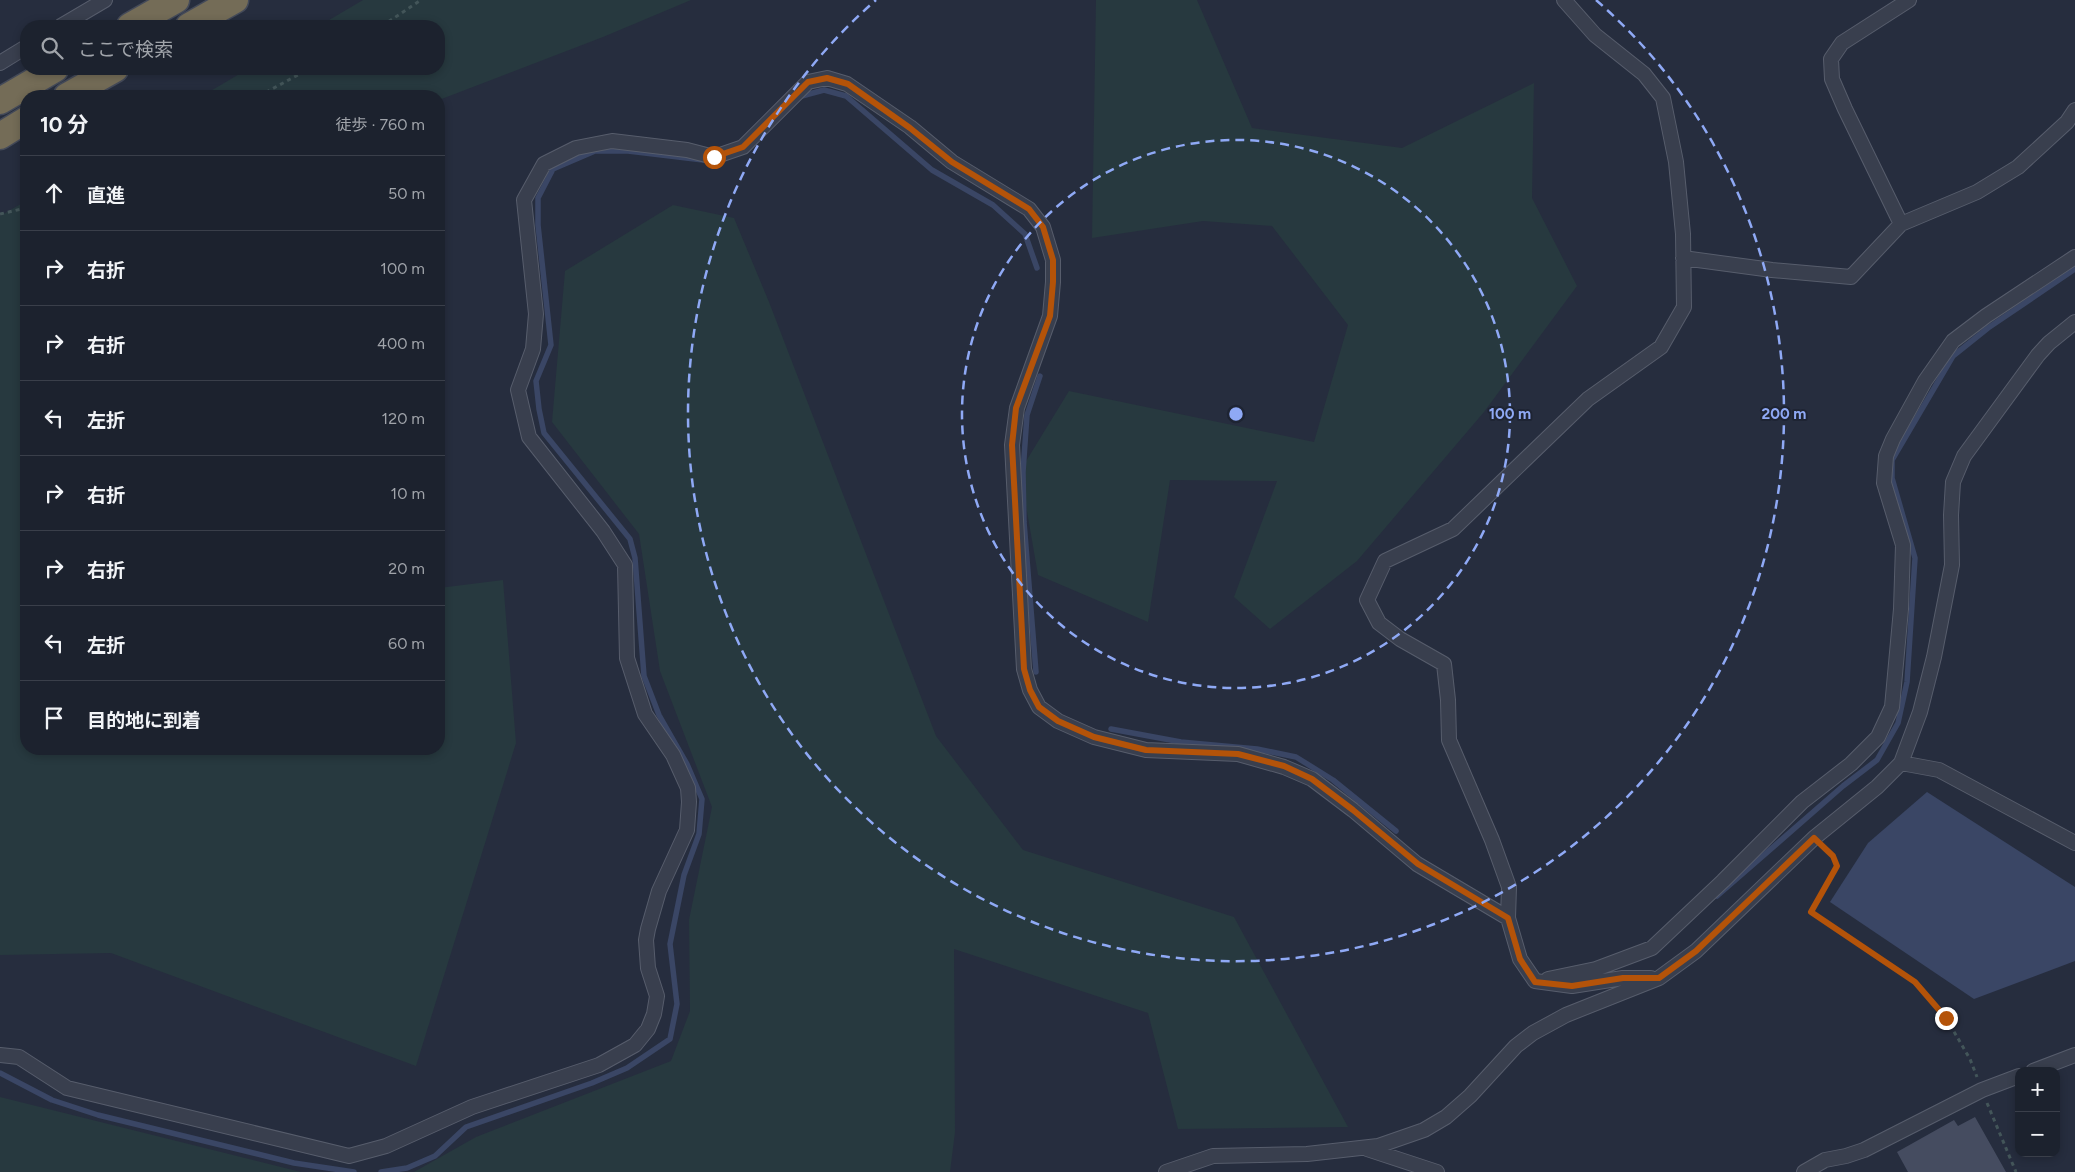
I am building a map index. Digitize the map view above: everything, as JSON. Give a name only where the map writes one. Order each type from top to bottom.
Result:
[{"type":"highway","points":[[141,20],[176,0]]},
{"type":"highway","points":[[200,20],[235,0]]},
{"type":"highway","points":[[0,101],[45,75]]},
{"type":"highway","points":[[78,90],[104,75]]},
{"type":"highway","points":[[0,136],[20,124]]},
{"type":"street","points":[[71,20],[105,0]]},
{"type":"street","points":[[1535,982],[1520,959],[1508,918],[1509,887],[1492,840],[1449,740],[1448,700],[1444,664],[1400,639],[1379,623],[1367,600],[1385,561],[1453,529],[1588,399],[1661,347],[1684,307],[1683,234],[1676,162],[1663,98],[1644,74],[1595,35],[1564,0]]},
{"type":"street","points":[[1901,224],[1832,79],[1831,58],[1842,43],[1909,0]]},
{"type":"street","points":[[0,63],[20,51]]},
{"type":"street","points":[[0,1055],[19,1057],[67,1088],[349,1156],[386,1146],[472,1107],[599,1065],[635,1045],[648,1029],[654,1014],[657,996],[648,968],[646,940],[660,891],[687,830],[688,788],[673,755],[645,714],[626,658],[625,565],[603,531],[529,437],[518,390],[533,349],[536,314],[524,200],[544,164],[576,148],[612,140],[687,150],[714,157],[743,147],[808,82],[827,78],[848,84],[910,128],[952,162],[1029,209],[1043,227],[1053,260],[1050,316],[1016,408],[1012,445],[1024,669],[1030,690],[1039,707],[1058,721],[1094,737],[1146,750],[1238,754],[1284,766],[1312,779],[1418,864],[1508,918]]},
{"type":"street","points":[[1683,258],[1851,277],[1901,224],[1976,192],[2018,167],[2067,122],[2075,110]]},
{"type":"street","points":[[1535,982],[1596,969],[1652,948],[1723,881],[1802,802],[1851,764],[1878,737],[1892,707],[1901,609],[1903,554],[1903,545],[1884,483],[1886,456],[1893,439],[1925,381],[1953,342],[1986,316],[2075,257]]},
{"type":"street","points":[[1166,1172],[1213,1156],[1300,1155],[1363,1148],[1394,1142],[1424,1130],[1446,1117],[1516,1046],[1533,1033],[1566,1016],[1659,978],[1696,951],[1814,838],[1876,788],[1901,763],[1920,712],[1952,565],[1951,515],[1953,482],[1964,456],[2038,355],[2049,343],[2075,322]]},
{"type":"street","points":[[1901,763],[1939,770],[2075,843]]},
{"type":"street","points":[[1535,982],[1572,986],[1623,978],[1659,978]]},
{"type":"street","points":[[2044,1067],[2075,1055]]},
{"type":"street","points":[[1804,1172],[1825,1160],[1864,1150],[1982,1090],[2015,1078]]},
{"type":"street","points":[[1363,1148],[1437,1172]]},
{"type":"path","points":[[391,20],[421,0]]},
{"type":"path","points":[[271,90],[299,75]]},
{"type":"path","points":[[0,214],[20,209]]},
{"type":"path","points":[[1814,838],[1833,856],[1837,866],[1811,912],[1915,982],[1946,1018],[1970,1058],[2016,1172]]},
{"type":"shaded area","points":[[363,0],[691,0],[603,37],[445,98],[445,90],[212,90],[238,75],[445,75],[445,20],[329,20]]},
{"type":"shaded area","points":[[1096,0],[1197,0],[1252,128],[1402,148],[1534,83],[1532,198],[1577,286],[1484,412],[1357,561],[1270,629],[1234,597],[1277,481],[1170,480],[1148,622],[1038,575],[1020,471],[1069,391],[1314,442],[1348,325],[1272,226],[1203,221],[1092,238]]},
{"type":"shaded area","points":[[20,204],[20,755],[445,755],[445,587],[503,580],[516,743],[416,1066],[111,953],[0,955],[0,216]]},
{"type":"shaded area","points":[[673,205],[734,218],[769,302],[936,736],[1023,850],[1234,917],[1348,1127],[1178,1129],[1148,1013],[954,949],[955,1132],[950,1172],[414,1172],[476,1137],[671,1061],[690,1011],[689,920],[712,807],[660,671],[639,534],[552,422],[565,271]]},
{"type":"shaded area","points":[[0,1097],[301,1172],[0,1172]]},
{"type":"water","points":[[1927,792],[2075,887],[2075,961],[1974,999],[1830,902],[1868,843]]},
{"type":"building","points":[[1975,1117],[2006,1172],[1908,1172],[1897,1152],[1954,1120],[1958,1126]]},
{"type":"waterway","points":[[798,97],[824,90],[846,96],[932,170],[993,205],[1025,234],[1037,268]]},
{"type":"waterway","points":[[381,1172],[407,1168],[435,1156],[466,1127],[592,1083],[627,1068],[670,1039],[677,1004],[670,944],[684,875],[699,834],[702,799],[687,764],[659,715],[644,676],[635,558],[630,539],[544,433],[536,381],[551,345],[538,225],[538,198],[553,169],[595,151],[628,151],[703,160]]},
{"type":"waterway","points":[[1717,896],[1843,786],[1877,760],[1898,723],[1907,682],[1915,558],[1892,478],[1892,460],[1953,356],[1988,328],[2075,269]]},
{"type":"waterway","points":[[1036,672],[1024,522],[1023,472],[1027,415],[1040,376]]},
{"type":"waterway","points":[[1111,729],[1181,742],[1257,749],[1296,757],[1333,780],[1396,831]]},
{"type":"waterway","points":[[0,1073],[52,1100],[98,1115],[294,1163],[354,1172]]},
{"type":"route","points":[[714,157],[743,147],[808,82],[827,78],[848,84],[910,128],[952,162],[1029,209],[1043,227],[1053,260],[1050,316],[1016,408],[1012,445],[1024,669],[1030,690],[1039,707],[1058,721],[1094,737],[1146,750],[1238,754],[1284,766],[1312,779],[1418,864],[1441,880],[1492,907],[1508,918],[1520,959],[1535,982],[1572,986],[1623,978],[1659,978],[1696,951],[1814,838],[1833,856],[1837,866],[1811,912],[1915,982],[1946,1018]]}]
